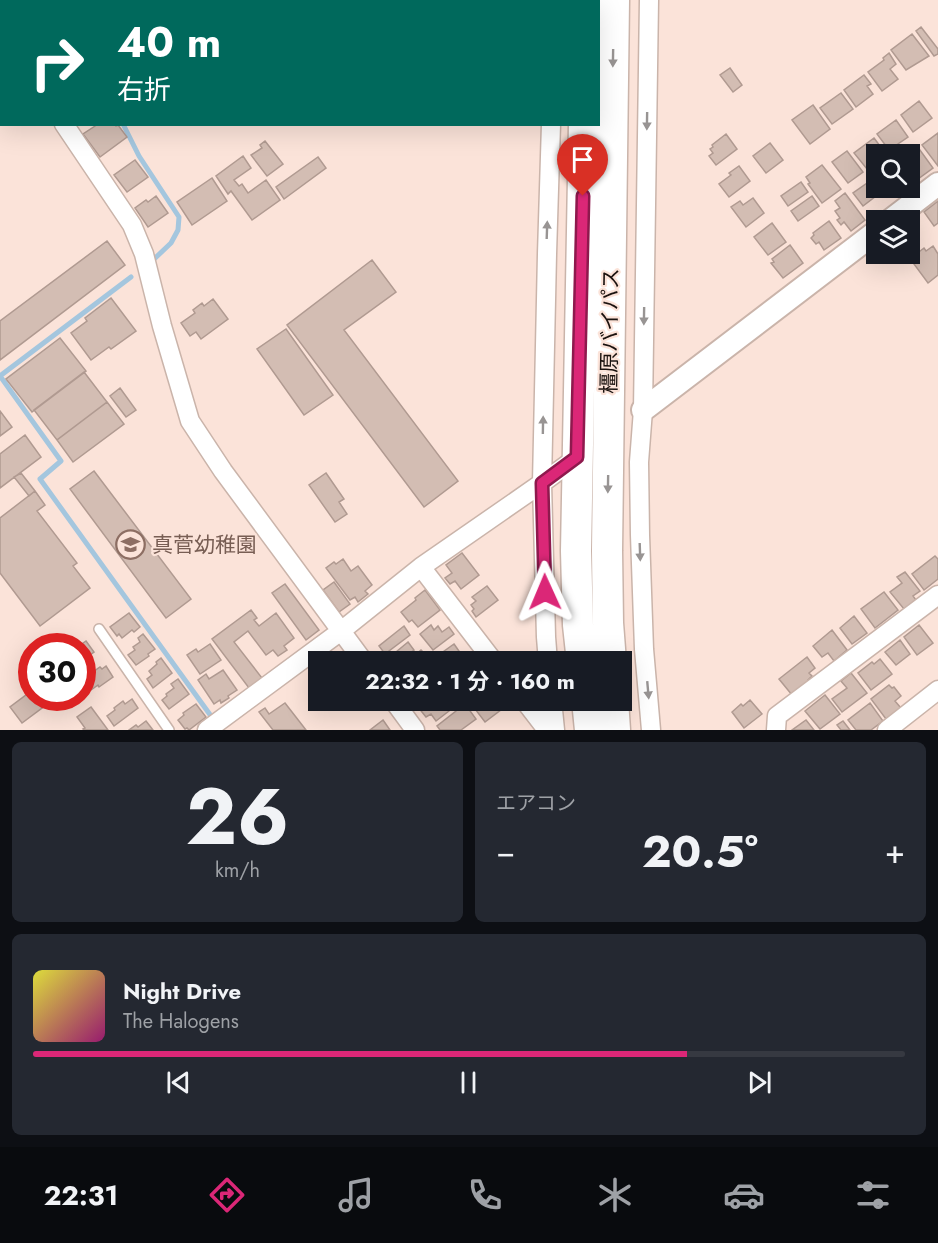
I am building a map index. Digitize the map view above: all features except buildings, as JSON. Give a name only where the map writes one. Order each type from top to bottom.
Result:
[{"type":"highway","name":"橿原バイパス","points":[[610,651],[607,551],[614,0]]},
{"type":"highway","name":"橿原バイパス","points":[[581,651],[576,551],[584,126]]},
{"type":"highway","points":[[588,711],[590,730]]},
{"type":"highway","points":[[614,711],[615,730]]},
{"type":"street","points":[[649,0],[643,410],[639,462],[644,649],[651,730]]},
{"type":"street","points":[[65,126],[132,225],[144,254],[162,327],[190,421],[223,471],[356,651]]},
{"type":"street","points":[[547,651],[542,483],[551,126]]},
{"type":"street","points":[[904,210],[938,184]]},
{"type":"street","points":[[207,730],[341,631],[421,567],[643,410],[866,240]]},
{"type":"street","points":[[421,567],[486,651]]},
{"type":"street","points":[[776,730],[777,716],[938,595]]},
{"type":"street","points":[[887,730],[938,690]]},
{"type":"street","points":[[401,711],[415,730]]},
{"type":"street","points":[[532,711],[547,730]]},
{"type":"street","points":[[553,711],[555,730]]},
{"type":"lane","points":[[99,629],[169,730]]},
{"type":"waterway","points":[[124,126],[139,156],[179,217],[178,230],[171,243],[151,262]]},
{"type":"waterway","points":[[131,277],[0,376],[61,461],[40,479],[211,716]]},
{"type":"place","name":"真菅幼稚園","points":[[131,545]]},
{"type":"route","points":[[545,592],[542,483],[577,457],[583,196]]}]
